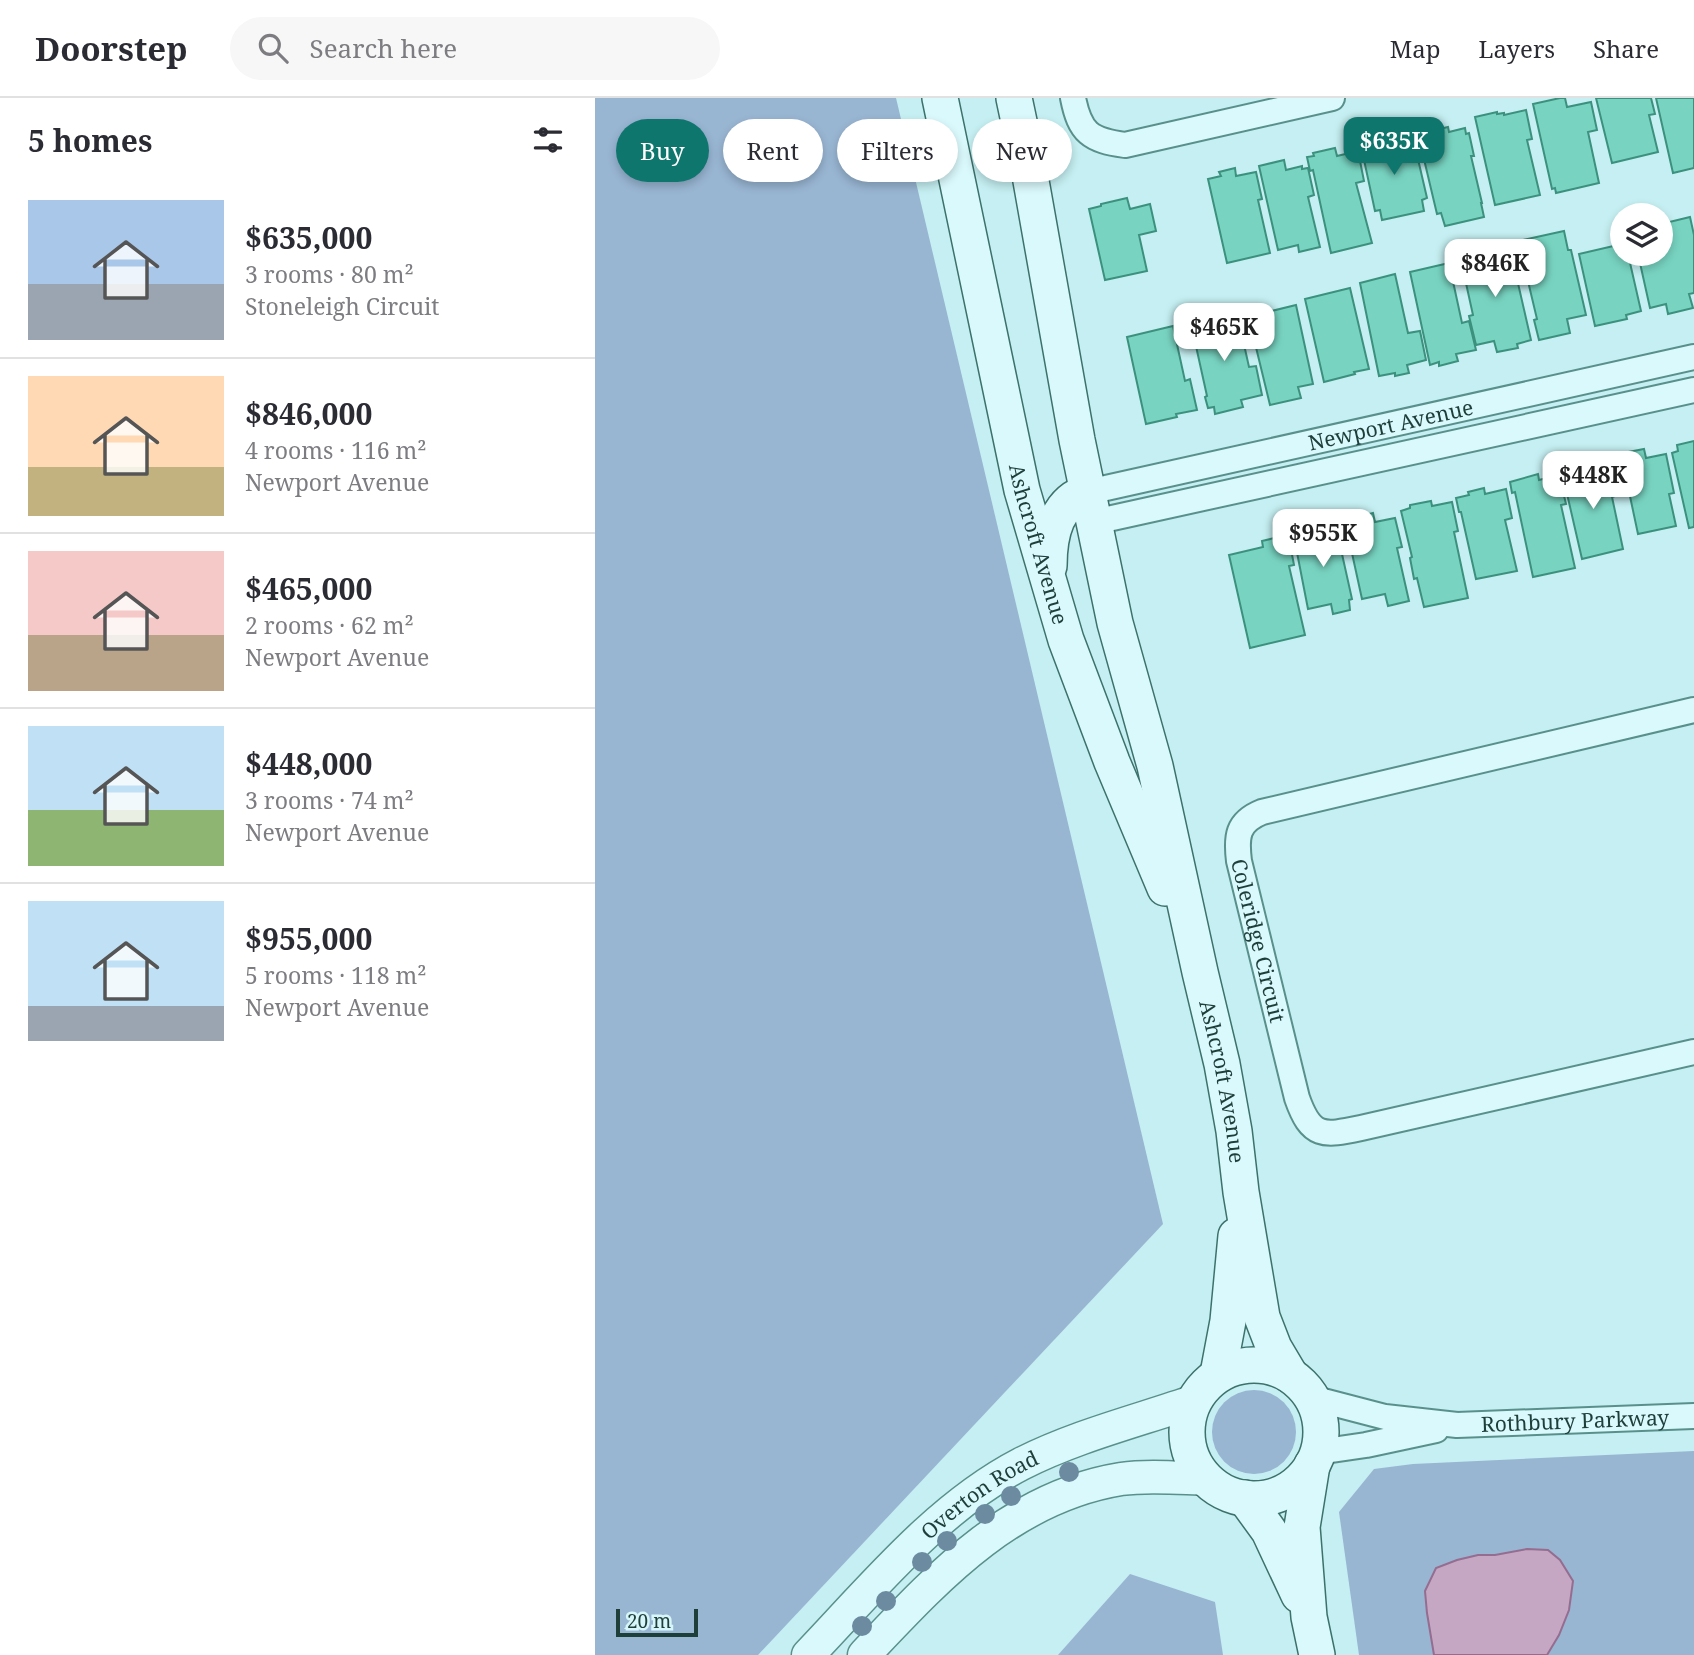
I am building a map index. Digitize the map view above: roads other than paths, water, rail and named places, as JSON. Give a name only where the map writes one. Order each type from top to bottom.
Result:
[{"type":"main road","name":"Ashcroft Avenue","points":[[940,98],[1022,490],[1066,640],[1112,762],[1200,972]]},
{"type":"main road","name":"Ashcroft Avenue","points":[[1014,98],[1115,623],[1154,766],[1222,1064],[1262,1317],[1274,1348],[1301,1387]]},
{"type":"main road","points":[[1050,584],[1049,550],[1054,526],[1064,507],[1071,499],[1091,507]]},
{"type":"main road","name":"Ashcroft Avenue","points":[[1219,1374],[1228,1321],[1241,1192]]},
{"type":"main road","points":[[1315,1458],[1305,1476],[1284,1492],[1272,1497],[1245,1498],[1231,1495],[1207,1479],[1192,1455],[1187,1428],[1195,1401],[1219,1374],[1246,1365],[1261,1365],[1276,1369],[1301,1387],[1318,1411],[1321,1439],[1302,1527],[1309,1617],[1317,1655]]},
{"type":"main road","points":[[1245,1498],[1269,1531],[1309,1617]]},
{"type":"street","points":[[1073,98],[1077,118],[1082,127],[1094,137],[1108,143],[1125,145],[1332,98]]},
{"type":"street","name":"Newport Avenue","points":[[1091,507],[1694,357]]},
{"type":"street","name":"Newport Avenue","points":[[1091,507],[1694,390]]},
{"type":"street","name":"Coleridge Circuit","points":[[1694,710],[1262,812],[1246,820],[1239,834],[1238,852],[1297,1098],[1308,1123],[1322,1132],[1330,1134],[1361,1128],[1694,1052]]},
{"type":"street","name":"Rothbury Parkway","points":[[1301,1387],[1385,1417],[1457,1425],[1694,1416]]},
{"type":"street","name":"Overton Road","points":[[808,1655],[910,1547],[982,1488],[1019,1465],[1066,1443],[1195,1401]]},
{"type":"street","name":"Rothbury Parkway","points":[[1315,1458],[1457,1425]]},
{"type":"street","name":"Overton Road","points":[[864,1655],[944,1572],[972,1548],[1024,1513],[1063,1495],[1122,1479],[1207,1479]]}]
